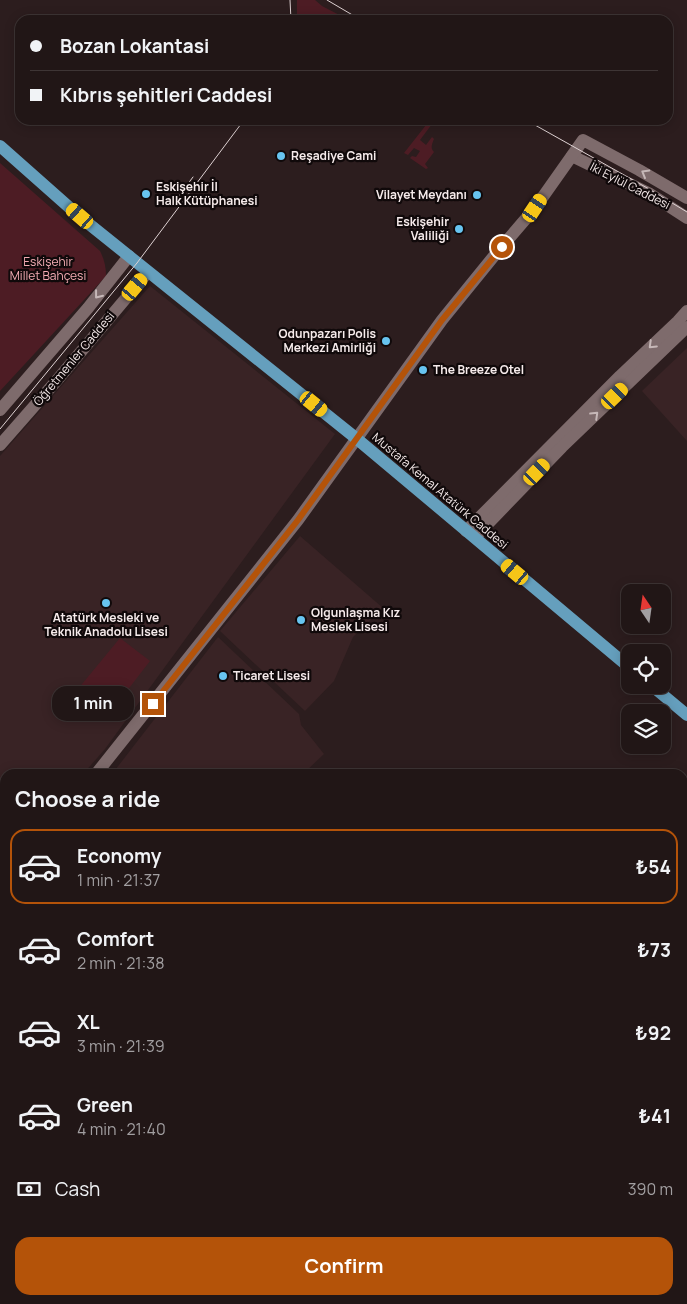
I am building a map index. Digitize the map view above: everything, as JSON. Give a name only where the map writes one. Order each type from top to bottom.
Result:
[{"type":"main road","name":"İki Eylül Caddesi","points":[[687,198],[583,140],[572,156],[650,194],[687,218]]},
{"type":"main road","name":"Mustafa Kemal Atatürk Caddesi","points":[[0,146],[148,272],[357,438],[621,660]]},
{"type":"main road","points":[[100,769],[298,520],[442,320],[535,208],[572,156]]},
{"type":"main road","name":"Öğretmenler Caddesi","points":[[0,410],[88,308],[129,256]]},
{"type":"main road","name":"Öğretmenler Caddesi","points":[[0,445],[148,272]]},
{"type":"main road","points":[[470,534],[620,376],[687,311]]},
{"type":"main road","points":[[470,534],[687,327]]},
{"type":"main road","points":[[662,694],[687,715]]},
{"type":"shaded area","name":"Atatürk Mesleki ve Teknik Anadolu Lisesi","points":[[150,286],[335,434],[105,749],[87,769],[0,769],[0,456]]},
{"type":"shaded area","points":[[687,348],[687,441],[642,391]]},
{"type":"shaded area","name":"Olgunlaşma Kız Meslek Lisesi","points":[[300,536],[383,608],[353,637],[334,681],[305,711],[220,631]]},
{"type":"shaded area","name":"Ticaret Lisesi","points":[[218,637],[299,714],[301,725],[324,754],[308,769],[116,769]]},
{"type":"green space","points":[[297,0],[315,0],[339,15],[297,15]]},
{"type":"green space","points":[[426,125],[431,125],[420,140],[426,145],[432,137],[434,139],[432,147],[434,152],[425,164],[428,168],[426,169],[410,158],[412,156],[416,157],[420,151],[414,148],[408,155],[404,153]]},
{"type":"green space","name":"Eskişehir Millet Bahçesi","points":[[0,163],[100,251],[106,269],[106,276],[0,391]]},
{"type":"green space","points":[[120,638],[150,661],[109,714],[78,689]]},
{"type":"tram line","points":[[290,0],[291,15]]},
{"type":"tram line","points":[[327,0],[352,15]]},
{"type":"tram line","points":[[0,429],[137,263],[240,125]]},
{"type":"tram line","points":[[535,125],[687,212]]},
{"type":"tram line","points":[[172,205],[193,177]]},
{"type":"place","name":"Reşadiye Cami","points":[[281,156]]},
{"type":"place","name":"Eskişehir İl Halk Kütüphanesi","points":[[146,194]]},
{"type":"place","name":"Vilayet Meydanı","points":[[477,195]]},
{"type":"place","name":"Eskişehir Valiliği","points":[[459,229]]},
{"type":"place","name":"Odunpazarı Polis Merkezi Amirliği","points":[[386,341]]},
{"type":"place","name":"The Breeze Otel","points":[[423,370]]},
{"type":"place","name":"Atatürk Mesleki ve Teknik Anadolu Lisesi","points":[[106,603]]},
{"type":"place","name":"Olgunlaşma Kız Meslek Lisesi","points":[[301,620]]},
{"type":"place","name":"Ticaret Lisesi","points":[[223,676]]},
{"type":"route","points":[[153,704],[298,520],[442,320],[502,247]]}]
